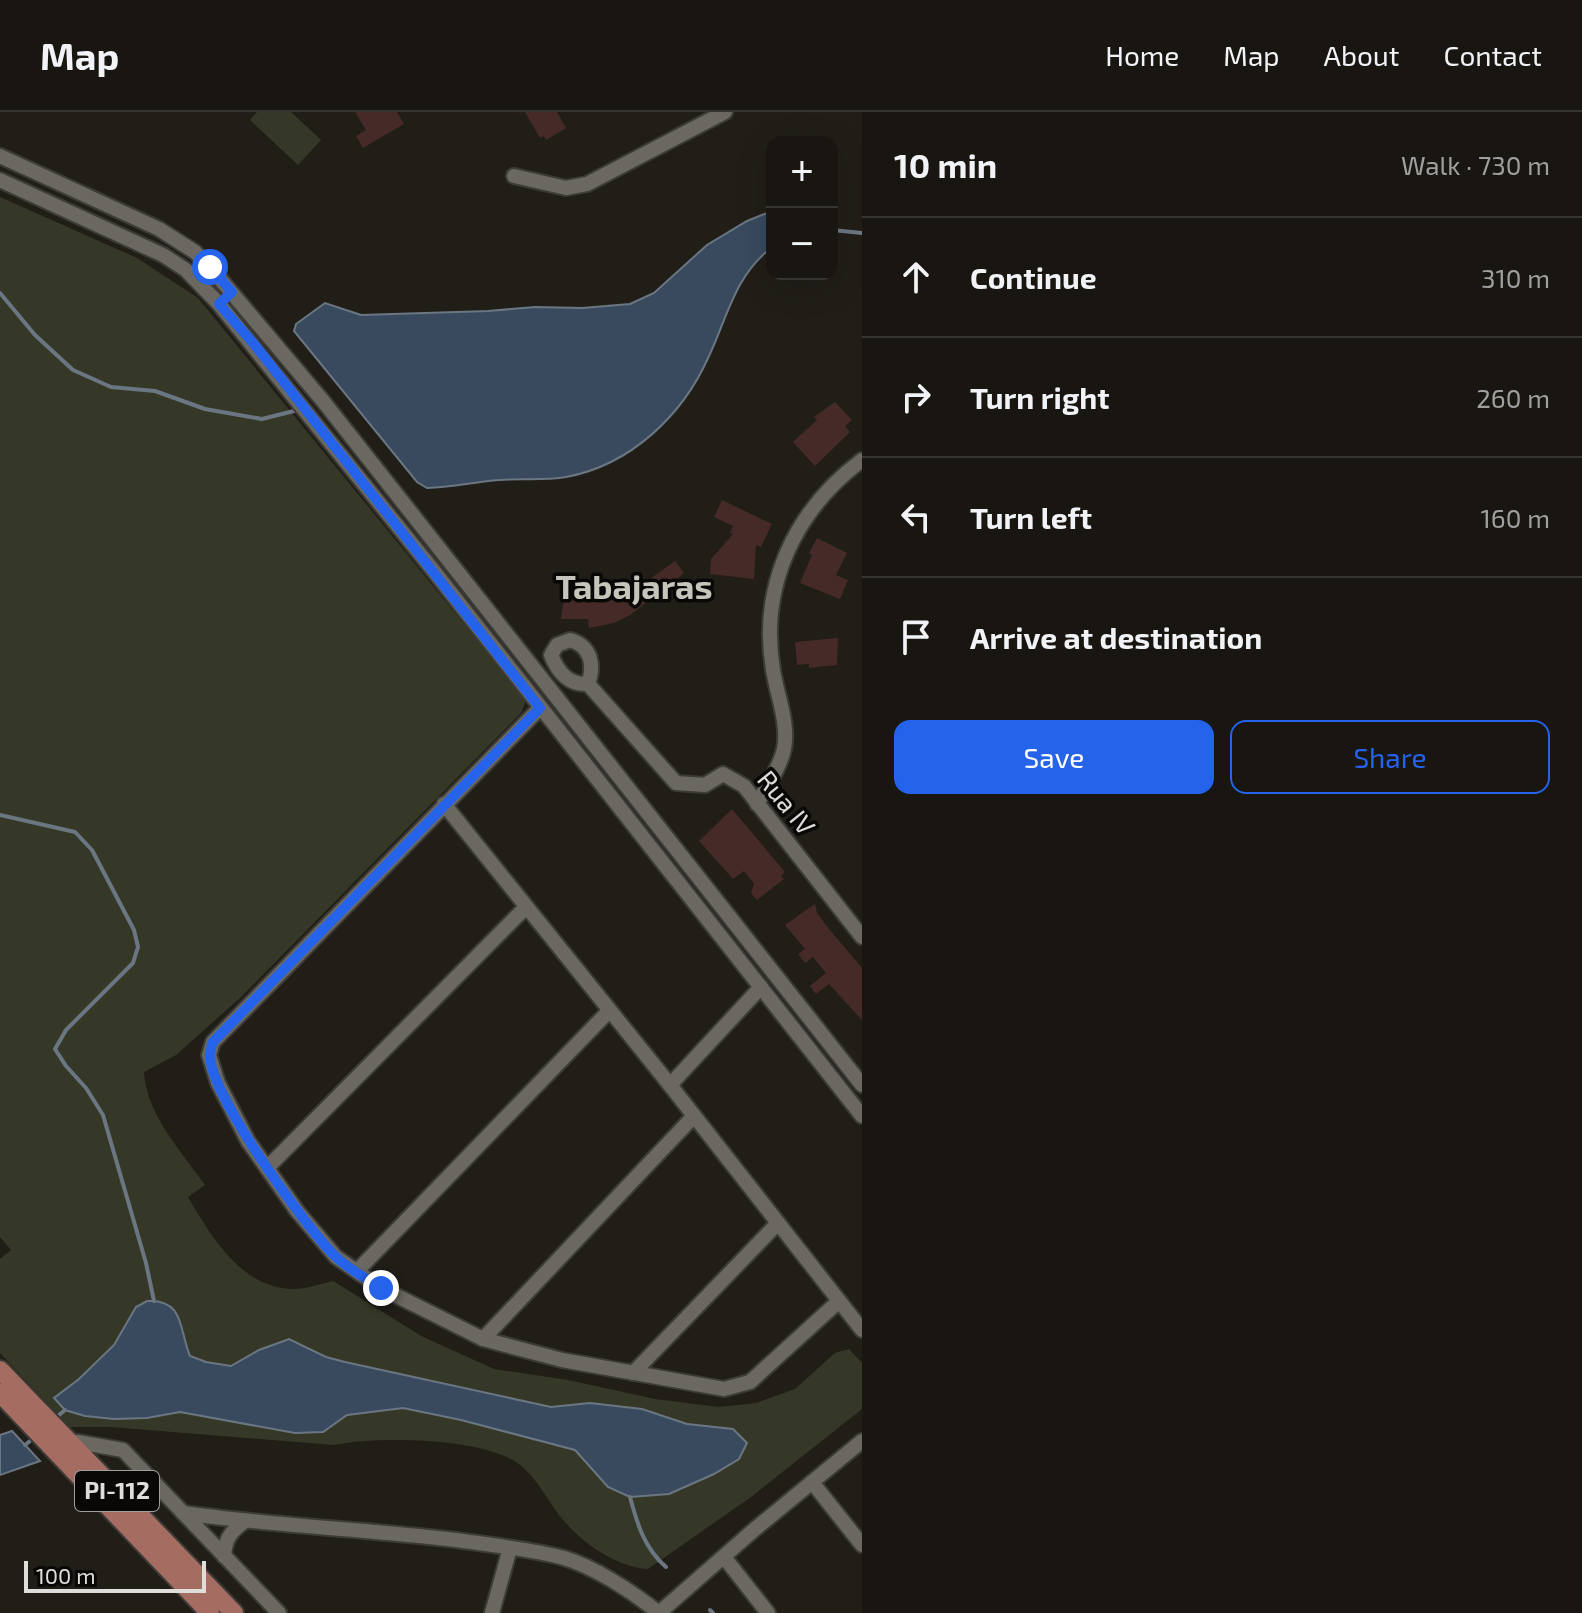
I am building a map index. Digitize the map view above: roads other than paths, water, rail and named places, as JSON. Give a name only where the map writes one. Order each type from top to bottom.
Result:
[{"type":"main road","name":"PI-112","points":[[0,1370],[234,1613]]},
{"type":"main road","name":"PI-112","points":[[0,1393],[210,1613]]},
{"type":"street","points":[[514,176],[566,188],[587,184],[725,112]]},
{"type":"street","points":[[0,156],[179,241],[195,252],[323,401],[862,1085]]},
{"type":"street","points":[[0,180],[163,255],[186,270],[219,304],[862,1116]]},
{"type":"street","points":[[219,304],[232,292]]},
{"type":"street","points":[[757,804],[784,749],[784,728],[770,643],[771,610],[777,577],[802,521],[820,498],[862,460]]},
{"type":"street","points":[[515,677],[530,664]]},
{"type":"street","name":"Rua IV","points":[[588,684],[676,783],[705,785],[723,774],[744,786],[860,931]]},
{"type":"street","points":[[564,707],[544,714],[444,804],[213,1042],[209,1055],[218,1083],[248,1141],[297,1211],[336,1257],[381,1288],[483,1339],[562,1360],[724,1389],[750,1382],[839,1301]]},
{"type":"street","points":[[444,804],[862,1330]]},
{"type":"street","points":[[267,1168],[526,907]]},
{"type":"street","points":[[670,1085],[761,987]]},
{"type":"street","points":[[357,1271],[609,1011]]},
{"type":"street","points":[[483,1339],[693,1117]]},
{"type":"street","points":[[633,1373],[778,1223]]},
{"type":"street","points":[[183,1513],[401,1533],[567,1559],[630,1590],[659,1613],[862,1441]]},
{"type":"street","points":[[70,1443],[123,1450],[279,1613]]},
{"type":"street","points":[[812,1482],[862,1545]]},
{"type":"street","points":[[224,1556],[227,1539],[245,1521]]},
{"type":"street","points":[[492,1613],[510,1548]]},
{"type":"street","points":[[724,1557],[768,1613]]},
{"type":"water","points":[[766,213],[766,253],[740,284],[709,356],[685,398],[652,434],[633,449],[590,471],[566,477],[427,488],[417,482],[294,331],[296,324],[325,303],[361,315],[630,304],[654,293],[707,245]]},
{"type":"water","points":[[147,1301],[168,1305],[174,1311],[190,1356],[206,1362],[231,1366],[259,1350],[289,1339],[326,1357],[345,1362],[551,1407],[590,1403],[642,1409],[687,1424],[733,1429],[747,1443],[739,1459],[714,1474],[669,1494],[630,1497],[608,1487],[575,1450],[403,1408],[347,1415],[323,1432],[295,1433],[180,1412],[147,1418],[114,1419],[65,1410],[54,1398],[114,1345],[136,1307]]},
{"type":"water","points":[[12,1431],[40,1461],[0,1475],[0,1435]]},
{"type":"waterway","points":[[838,231],[862,233]]},
{"type":"waterway","points":[[0,293],[35,335],[73,370],[111,387],[155,391],[205,409],[262,419],[298,410]]},
{"type":"waterway","points":[[0,815],[75,832],[92,850],[134,930],[138,947],[133,963],[66,1030],[55,1049],[103,1115],[154,1301]]},
{"type":"waterway","points":[[59,1415],[65,1410]]},
{"type":"waterway","points":[[25,1445],[30,1441]]},
{"type":"waterway","points":[[630,1497],[647,1543],[666,1567]]},
{"type":"waterway","points":[[710,1610],[713,1613]]},
{"type":"district","name":"Tabajaras","points":[[634,587]]}]
